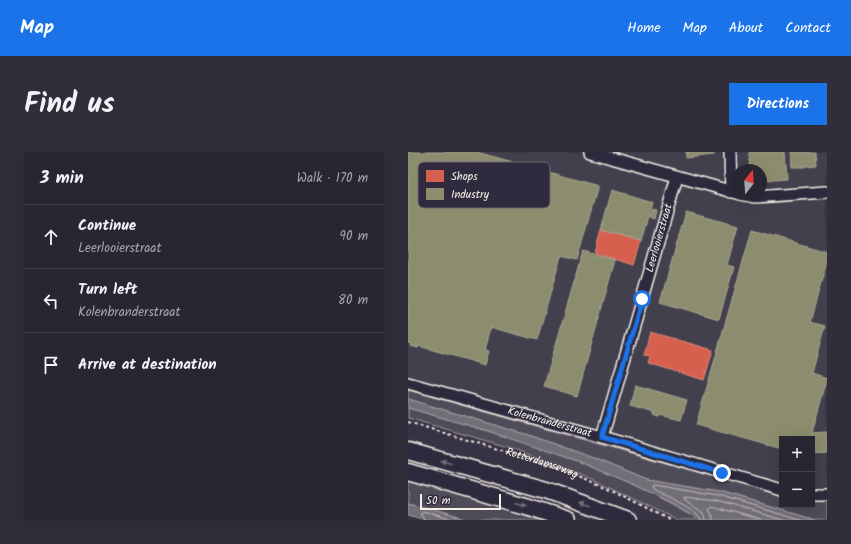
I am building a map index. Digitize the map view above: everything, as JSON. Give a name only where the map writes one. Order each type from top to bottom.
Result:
[{"type":"main road","points":[[408,451],[546,490],[628,520]]},
{"type":"main road","points":[[408,472],[529,506],[568,520]]},
{"type":"street","points":[[590,152],[731,192]]},
{"type":"street","points":[[730,152],[732,164]]},
{"type":"street","name":"Leerlooierstraat","points":[[602,437],[677,177]]},
{"type":"street","points":[[767,196],[827,192]]},
{"type":"street","name":"Kolenbranderstraat","points":[[408,383],[602,437],[779,489]]},
{"type":"street","points":[[815,494],[827,494]]},
{"type":"path","name":"Rotterdamseweg","points":[[408,422],[557,467],[610,489],[670,520]]},
{"type":"shaded area","points":[[408,152],[827,152],[827,520],[806,520],[587,455],[408,413]]},
{"type":"shaded area","points":[[408,390],[779,495],[779,508],[815,508],[815,500],[827,499],[827,520],[815,520],[719,492],[646,480],[593,458],[528,435],[408,399]]},
{"type":"shaded area","points":[[408,408],[521,442],[595,468],[666,501],[700,520],[677,520],[593,479],[511,448],[408,418]]},
{"type":"shaded area","points":[[408,479],[549,520],[469,520],[408,503]]},
{"type":"water","points":[[408,399],[528,435],[593,458],[646,480],[719,492],[815,520],[700,520],[674,504],[582,463],[485,430],[408,408]]},
{"type":"water","points":[[408,503],[469,520],[426,520],[408,515]]},
{"type":"building: Shops","points":[[601,230],[641,241],[634,265],[595,253]]},
{"type":"building: Shops","points":[[650,332],[713,350],[704,380],[648,363],[650,356],[644,355]]},
{"type":"building: Industry","points":[[408,152],[477,152],[513,162],[418,162],[418,208],[550,208],[550,173],[598,186],[577,260],[561,256],[537,340],[491,327],[485,350],[489,351],[485,365],[419,346],[418,348],[410,346],[411,344],[408,343]]},
{"type":"building: Industry","points":[[686,152],[714,152],[714,155],[686,158]]},
{"type":"building: Industry","points":[[749,152],[785,152],[787,179],[767,181],[767,164],[750,164]]},
{"type":"building: Industry","points":[[791,152],[815,152],[816,165],[792,167]]},
{"type":"building: Industry","points":[[612,190],[652,202],[641,241],[601,230]]},
{"type":"building: Industry","points":[[652,209],[656,210],[654,219],[649,217]]},
{"type":"building: Industry","points":[[686,212],[738,226],[727,265],[734,267],[719,319],[660,302]]},
{"type":"building: Industry","points":[[752,230],[827,252],[827,261],[810,322],[825,326],[812,373],[827,379],[812,433],[827,432],[827,453],[815,454],[815,436],[779,436],[779,448],[696,425]]},
{"type":"building: Industry","points":[[583,251],[615,260],[577,396],[544,386]]},
{"type":"building: Industry","points":[[635,385],[687,400],[681,420],[660,415],[659,417],[654,415],[655,413],[630,406]]},
{"type":"route","points":[[642,299],[602,437],[722,473]]}]
